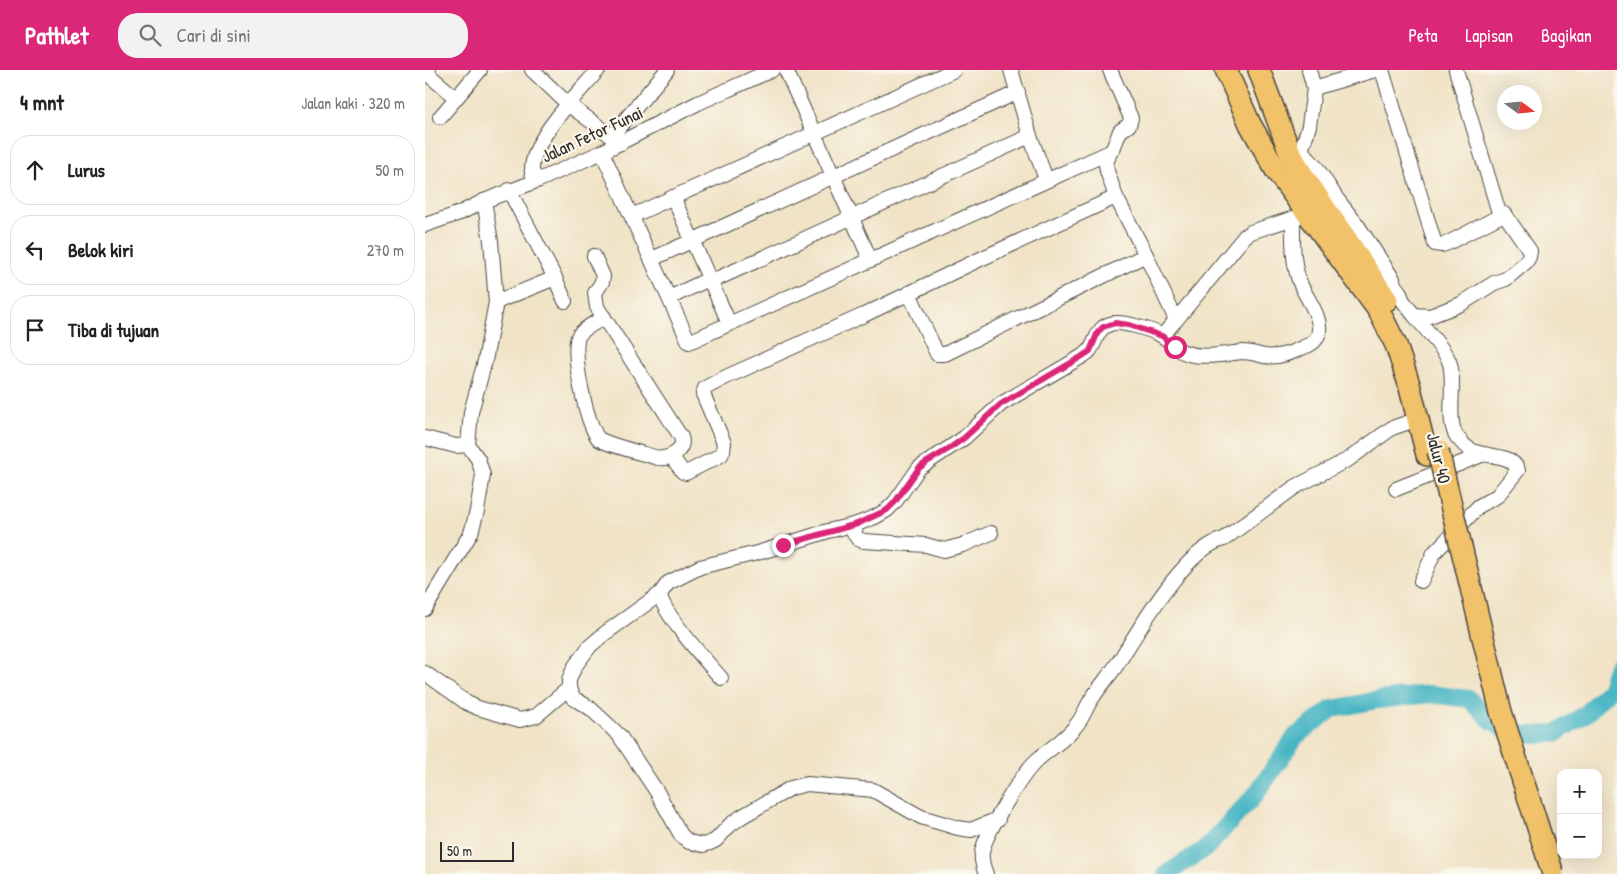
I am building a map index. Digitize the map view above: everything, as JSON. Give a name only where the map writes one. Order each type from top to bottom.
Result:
[{"type":"highway","name":"Jalur 40","points":[[1226,70],[1250,124],[1300,216],[1346,252],[1389,290],[1395,312],[1408,339],[1432,453],[1501,712],[1553,874]]},
{"type":"highway","name":"Jalur 40","points":[[1259,70],[1295,152],[1302,174],[1396,345],[1418,419],[1432,453]]},
{"type":"highway","points":[[1432,453],[1494,729],[1538,874]]},
{"type":"street","points":[[428,70],[431,76],[456,98]]},
{"type":"street","points":[[441,117],[479,70]]},
{"type":"street","points":[[539,180],[532,173],[531,166],[535,151],[551,126],[598,70]]},
{"type":"street","points":[[535,71],[569,105],[616,140],[667,70]]},
{"type":"street","name":"Jalan Fetor Funai","points":[[425,225],[460,213],[509,190],[539,180],[602,152],[616,140],[773,70]]},
{"type":"street","points":[[786,70],[870,259]]},
{"type":"street","points":[[633,216],[953,70]]},
{"type":"street","points":[[1011,70],[1046,179]]},
{"type":"street","points":[[602,152],[633,216],[689,342],[1109,152],[1113,149],[1120,131],[1129,125],[1131,118],[1110,70]]},
{"type":"street","points":[[1309,70],[1314,88],[1309,126],[1306,138],[1295,152],[1317,168],[1393,280],[1389,290],[1399,291],[1403,301],[1449,362],[1452,420],[1456,435],[1468,449],[1483,454],[1501,456],[1515,463],[1518,470],[1497,496],[1479,506],[1434,553],[1421,581]]},
{"type":"street","points":[[1314,88],[1375,70]]},
{"type":"street","points":[[1382,70],[1435,244],[1442,245],[1448,243],[1504,214],[1530,251],[1526,262],[1506,279],[1494,283],[1461,304],[1430,316],[1414,315]]},
{"type":"street","points":[[1456,70],[1500,216]]},
{"type":"street","points":[[652,259],[1018,92]]},
{"type":"street","points":[[669,298],[1031,136]]},
{"type":"street","points":[[1109,152],[1106,164],[1115,196],[1176,320]]},
{"type":"street","points":[[509,190],[565,301]]},
{"type":"street","points":[[671,456],[683,472],[686,473],[721,455],[723,451],[724,443],[703,394],[705,388],[1115,196]]},
{"type":"street","points":[[673,197],[729,323]]},
{"type":"street","points":[[425,609],[446,577],[473,527],[483,475],[478,459],[469,445],[471,412],[485,361],[496,302],[491,241],[484,201]]},
{"type":"street","points":[[998,819],[971,830],[958,828],[921,816],[873,790],[807,784],[791,788],[741,817],[730,825],[716,840],[710,843],[703,845],[689,842],[681,836],[657,792],[619,735],[590,708],[573,698],[569,688],[569,680],[575,666],[590,646],[660,594],[668,583],[700,567],[761,552],[857,524],[875,517],[892,506],[919,468],[964,438],[1001,404],[1090,351],[1098,332],[1103,327],[1121,323],[1162,336],[1184,353],[1198,356],[1215,356],[1242,352],[1279,356],[1290,354],[1311,344],[1315,341],[1319,329],[1317,318],[1300,283],[1295,264],[1300,216],[1251,232],[1245,236],[1228,254],[1162,336]]},
{"type":"street","points":[[909,293],[937,354],[945,354],[1145,255]]},
{"type":"street","points":[[594,256],[603,276],[602,282],[596,289],[597,307],[604,317],[683,441],[680,448],[665,459],[599,439],[591,425],[578,372],[578,337],[582,332],[604,317]]},
{"type":"street","points":[[496,302],[555,278]]},
{"type":"street","points":[[986,874],[982,854],[987,837],[1029,768],[1064,738],[1078,723],[1145,618],[1199,552],[1214,541],[1224,538],[1295,487],[1349,459],[1392,428],[1418,419]]},
{"type":"street","points":[[425,438],[456,446],[469,445]]},
{"type":"street","points":[[1396,489],[1483,454]]},
{"type":"street","points":[[857,524],[854,533],[857,539],[926,545],[944,550],[963,545],[991,533]]},
{"type":"street","points":[[660,594],[661,601],[671,615],[721,678]]},
{"type":"street","points":[[425,673],[467,703],[520,720],[536,716],[569,688]]},
{"type":"waterway","points":[[1166,874],[1205,849],[1256,794],[1296,736],[1332,709],[1378,700],[1430,694],[1469,699],[1492,721],[1515,734],[1537,735],[1556,733],[1587,713],[1609,690],[1617,666]]},
{"type":"route","points":[[783,545],[857,524],[887,510],[892,506],[919,468],[964,438],[1001,404],[1090,351],[1098,332],[1103,327],[1115,323],[1129,325],[1162,336],[1175,347]]}]
